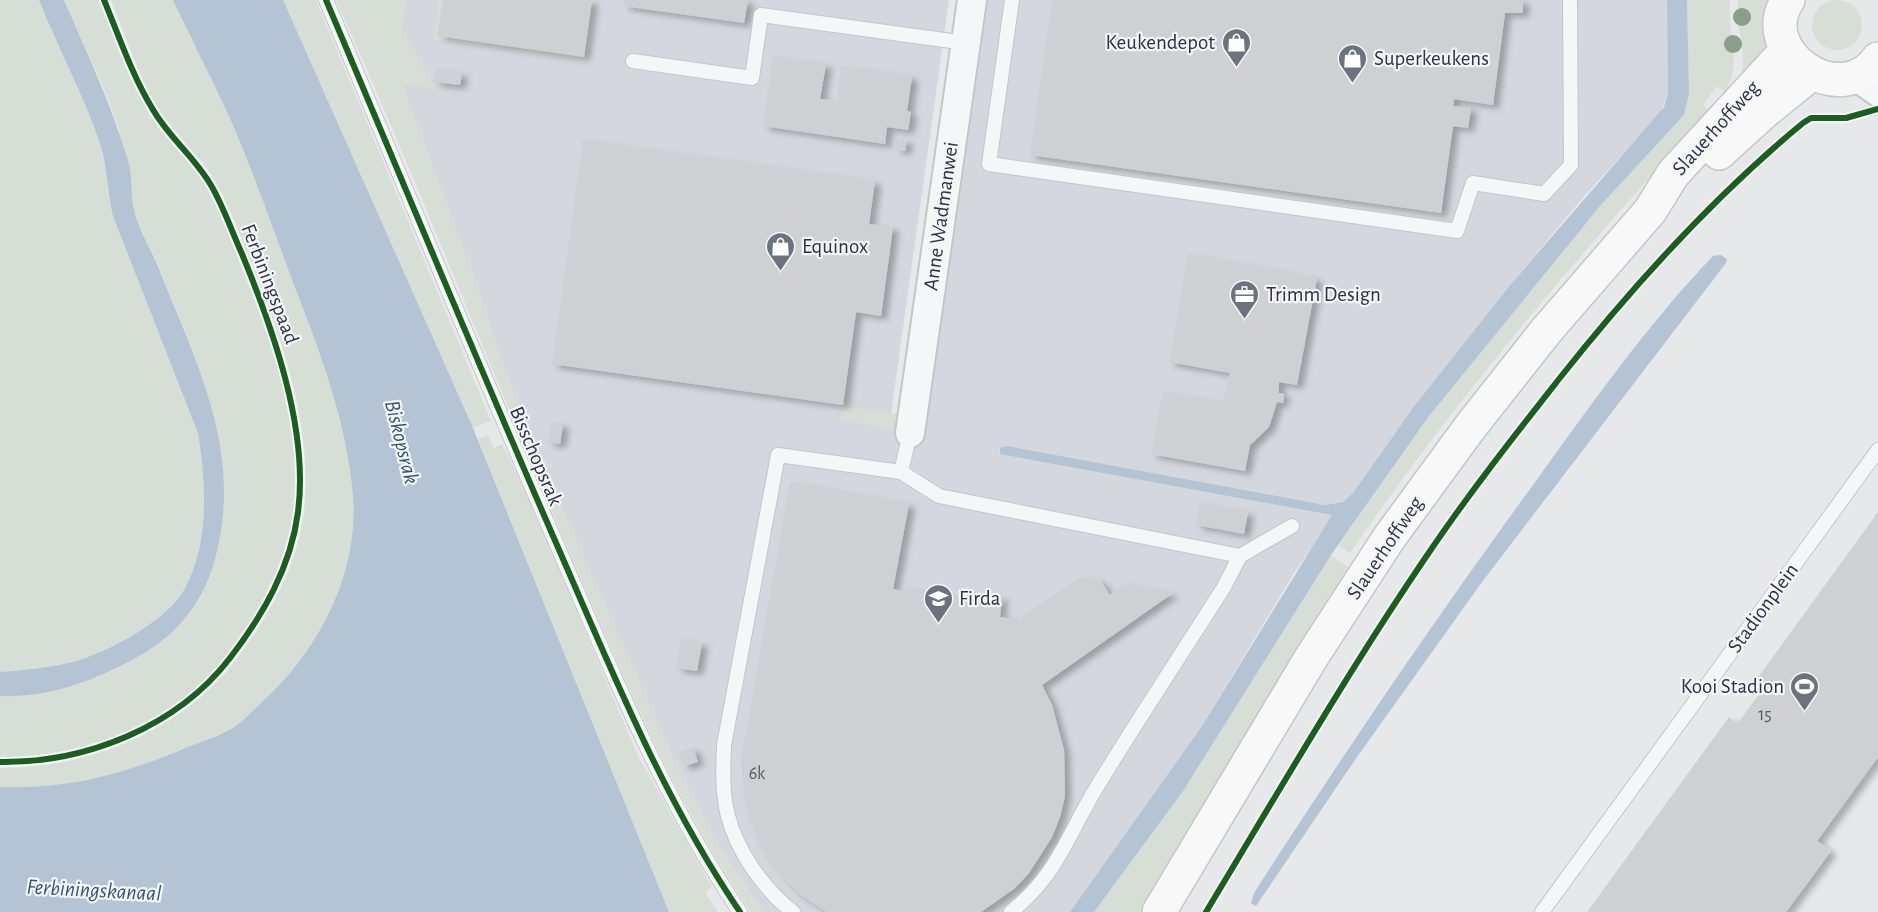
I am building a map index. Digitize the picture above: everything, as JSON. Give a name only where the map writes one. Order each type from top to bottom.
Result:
[{"type":"main road","points":[[1788,0],[1781,28],[1787,50],[1797,63],[1810,74],[1833,80],[1871,76]]},
{"type":"main road","name":"Slauerhoffweg","points":[[1159,912],[1311,658],[1389,538],[1471,426],[1546,331],[1650,211],[1673,174],[1787,50]]},
{"type":"main road","name":"Slauerhoffweg","points":[[1650,211],[1686,185],[1764,112],[1810,74]]},
{"type":"street","name":"Anne Wadmanwei","points":[[910,433],[972,0]]},
{"type":"lane","name":"Bisschopsrak","points":[[326,0],[506,430],[648,753],[700,850],[740,912]]},
{"type":"lane","points":[[1012,0],[989,164],[1457,231],[1473,183],[1544,195],[1571,165],[1570,0]]},
{"type":"lane","points":[[633,61],[752,78],[761,15],[966,44]]},
{"type":"lane","points":[[901,472],[910,433]]},
{"type":"lane","name":"Stadionplein","points":[[1542,912],[1878,450]]},
{"type":"lane","points":[[793,912],[767,887],[738,842],[728,816],[723,780],[724,745],[778,454],[901,472],[939,496],[1240,556]]},
{"type":"lane","points":[[1011,912],[1037,888],[1058,863],[1096,787],[1224,587],[1240,556],[1292,526]]},
{"type":"shaded area","points":[[0,0],[39,0],[93,124],[107,174],[108,196],[198,433],[203,472],[204,513],[198,553],[184,590],[163,614],[149,625],[116,645],[83,659],[52,666],[0,672]]},
{"type":"shaded area","points":[[64,0],[99,0],[127,71],[148,112],[202,179],[217,208],[269,339],[281,378],[294,458],[295,497],[289,536],[272,585],[242,635],[207,678],[182,699],[155,717],[96,743],[64,751],[0,757],[0,696],[19,696],[57,690],[112,670],[146,652],[184,620],[202,594],[214,563],[223,509],[223,472],[210,400],[185,330],[136,216],[114,114]]},
{"type":"shaded area","points":[[111,0],[173,0],[240,142],[312,332],[338,413],[345,440],[353,496],[353,526],[349,555],[341,584],[316,637],[280,684],[236,726],[164,757],[96,778],[50,785],[0,787],[0,768],[67,761],[99,753],[131,741],[161,726],[214,685],[236,660],[260,626],[280,590],[295,553],[304,512],[306,480],[299,414],[283,349],[261,287],[217,184],[166,119],[152,97]]},
{"type":"shaded area","points":[[283,0],[316,0],[491,421],[473,428]]},
{"type":"shaded area","points":[[336,0],[405,0],[403,29],[436,89],[402,84],[473,275],[501,360],[551,484],[680,773],[718,844],[763,912],[751,912],[725,872],[701,832],[657,748],[549,504],[399,143]]},
{"type":"shaded area","points":[[368,0],[949,0],[889,428],[925,435],[986,0],[1667,0],[1668,93],[1660,114],[1586,194],[1511,284],[1415,405],[1353,493],[1343,502],[1325,505],[1000,448],[999,451],[1332,515],[1332,519],[1294,573],[1202,726],[1070,912],[763,912],[718,844],[680,773],[551,484],[501,360],[473,275],[402,84]]},
{"type":"shaded area","points":[[439,0],[442,1],[437,36],[504,46],[504,49],[433,39]]},
{"type":"shaded area","points":[[592,0],[596,0],[587,61],[516,51],[517,48],[584,57]]},
{"type":"shaded area","points":[[1687,0],[1730,0],[1729,13],[1734,56],[1731,79],[1725,92],[1717,86],[1703,105],[1708,111],[1703,118],[1609,223],[1475,384],[1432,439],[1350,553],[1338,546],[1429,416],[1525,295],[1600,206],[1684,115],[1689,93]]},
{"type":"shaded area","points":[[1738,0],[1773,0],[1767,51],[1741,79],[1743,58]]},
{"type":"shaded area","points":[[1832,0],[1842,0],[1855,7],[1862,20],[1862,30],[1855,43],[1842,50],[1832,50],[1823,46],[1816,39],[1812,30],[1812,20],[1816,11],[1823,4]]},
{"type":"shaded area","points":[[842,406],[899,414],[896,430],[840,420]]},
{"type":"shaded area","points":[[488,435],[494,448],[502,444],[523,486],[638,756],[712,887],[705,893],[718,912],[669,912],[478,439]]},
{"type":"shaded area","points":[[1331,555],[1350,568],[1280,677],[1140,912],[1094,912]]},
{"type":"water","points":[[39,0],[64,0],[99,79],[122,140],[130,167],[136,217],[199,368],[210,402],[219,437],[224,509],[214,563],[202,594],[184,620],[172,632],[146,652],[94,678],[39,694],[0,696],[0,672],[52,666],[83,659],[132,636],[163,614],[184,590],[192,572],[198,553],[204,513],[203,472],[198,433],[113,216],[103,153],[94,126]]},
{"type":"water","points":[[173,0],[283,0],[473,428],[669,912],[0,912],[0,787],[50,785],[96,778],[164,757],[236,726],[280,684],[316,637],[341,584],[349,555],[353,526],[350,468],[330,386],[240,142]]},
{"type":"water","points":[[1667,0],[1687,0],[1689,93],[1684,115],[1600,206],[1429,416],[1331,555],[1183,791],[1094,912],[1070,912],[1202,726],[1332,515],[1000,454],[1000,448],[1007,446],[1325,505],[1343,502],[1353,493],[1415,405],[1511,284],[1664,107],[1668,93]]},
{"type":"water","points":[[1721,255],[1727,259],[1726,263],[1482,582],[1357,757],[1256,906],[1251,903],[1254,893],[1390,687],[1576,426],[1665,310],[1713,256]]},
{"type":"building","points":[[443,0],[592,0],[584,57],[438,36]]},
{"type":"building","points":[[624,0],[748,0],[744,23],[623,6]]},
{"type":"building","points":[[1052,0],[1523,0],[1523,13],[1505,13],[1493,105],[1454,99],[1453,106],[1471,108],[1468,128],[1453,126],[1441,213],[1030,155]]},
{"type":"building","points":[[773,56],[826,64],[820,99],[837,101],[841,66],[912,76],[907,111],[911,112],[908,130],[887,127],[885,144],[763,126]]},
{"type":"building","points":[[436,69],[462,73],[460,85],[434,82]]},
{"type":"building","points":[[896,139],[907,140],[905,151],[895,149]]},
{"type":"building","points":[[583,140],[875,181],[869,224],[893,227],[881,316],[856,312],[843,405],[552,364]]},
{"type":"building","points":[[1188,254],[1317,278],[1297,385],[1279,382],[1279,393],[1284,394],[1283,403],[1277,402],[1269,427],[1250,445],[1245,471],[1151,454],[1163,392],[1223,403],[1230,373],[1169,362]]},
{"type":"building","points":[[551,422],[563,424],[560,444],[548,442]]},
{"type":"building","points":[[790,482],[909,504],[893,589],[902,591],[903,587],[976,601],[982,596],[988,604],[1002,594],[1000,617],[1018,620],[1081,577],[1100,580],[1110,595],[1123,584],[1173,593],[1042,685],[1052,705],[1064,750],[1065,796],[1060,817],[1052,837],[1029,873],[1015,888],[981,912],[827,912],[799,894],[784,879],[759,844],[745,804],[741,761]]},
{"type":"building","points":[[1200,503],[1248,512],[1244,534],[1196,525]]},
{"type":"building","name":"Kooi Stadion","points":[[1878,512],[1878,757],[1817,841],[1831,851],[1786,912],[1587,912],[1729,717],[1737,724],[1763,689],[1754,683]]},
{"type":"building","points":[[681,639],[702,643],[697,671],[676,668]]},
{"type":"building","points":[[693,747],[698,762],[684,766],[679,752]]},
{"type":"cycle path","name":"Ferbiningspaad","points":[[0,762],[32,761],[97,748],[157,721],[184,704],[230,658],[254,625],[282,571],[298,512],[300,480],[293,414],[286,380],[254,283],[212,187],[198,166],[159,119],[145,95],[104,0]]},
{"type":"cycle path","points":[[326,0],[621,691],[687,826],[740,912]]},
{"type":"cycle path","points":[[1206,912],[1400,595],[1493,464],[1615,311],[1705,213],[1803,123],[1811,118],[1846,118],[1878,109]]},
{"type":"place","name":"Keukendepot","points":[[1236,68]]},
{"type":"place","name":"Superkeukens","points":[[1353,84]]},
{"type":"place","name":"Equinox","points":[[781,272]]},
{"type":"place","name":"Trimm Design","points":[[1245,320]]},
{"type":"place","name":"Firda","points":[[938,624]]},
{"type":"place","name":"Kooi Stadion","points":[[1805,712]]},
{"type":"water label","name":"Biskopsrak","points":[[402,442]]},
{"type":"water label","name":"Ferbiningskanaal","points":[[94,890]]}]
